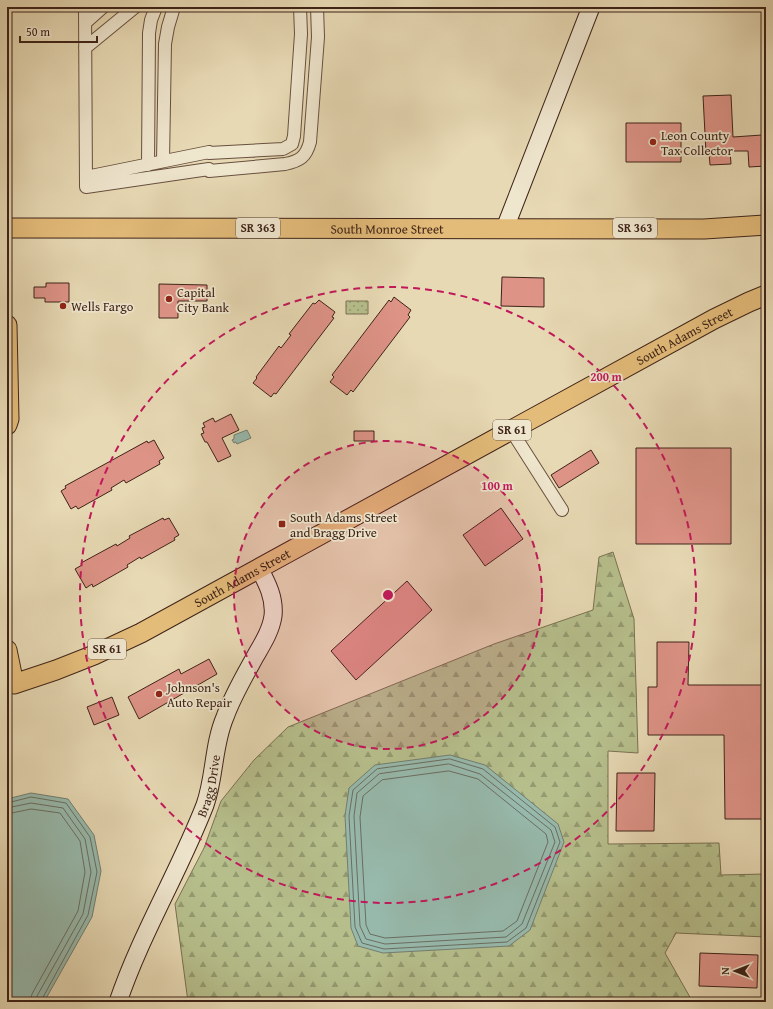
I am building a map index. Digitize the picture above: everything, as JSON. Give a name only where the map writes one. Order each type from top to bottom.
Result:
[{"type":"main road","name":"South Monroe Street","points":[[7,228],[704,229],[766,225]]},
{"type":"main road","name":"South Adams Street","points":[[10,685],[94,655],[141,632],[714,319],[766,296]]},
{"type":"main road","points":[[7,325],[9,419],[7,425]]},
{"type":"main road","name":"SR 61","points":[[7,650],[10,685]]},
{"type":"street","points":[[85,7],[86,187],[209,170],[285,164],[295,162],[302,158],[308,152],[310,142],[318,37],[317,7]]},
{"type":"street","points":[[85,23],[103,7]]},
{"type":"street","points":[[85,48],[135,7]]},
{"type":"street","points":[[148,165],[150,33],[151,20],[156,7]]},
{"type":"street","points":[[164,161],[165,44],[174,7]]},
{"type":"street","points":[[86,177],[209,152],[283,149],[292,144],[294,136],[301,34],[300,7]]},
{"type":"street","points":[[505,228],[591,7]]},
{"type":"street","points":[[511,430],[562,510]]},
{"type":"street","name":"Bragg Drive","points":[[118,1002],[152,920],[189,843],[206,803],[211,786],[219,738],[224,719],[231,702],[271,624],[273,607],[272,596],[259,568]]},
{"type":"green space","points":[[346,301],[368,301],[368,314],[346,314]]},
{"type":"green space","points":[[613,552],[634,619],[638,753],[608,751],[608,844],[719,843],[721,875],[766,874],[766,937],[676,933],[665,953],[691,999],[691,1002],[188,1002],[175,904],[204,848],[221,801],[254,760],[288,727],[494,644],[593,610],[599,557]]},
{"type":"water","points":[[247,430],[251,438],[237,444],[236,442],[234,443],[232,440],[234,439],[234,435]]},
{"type":"water","points":[[450,755],[485,765],[558,824],[564,842],[530,930],[509,946],[383,953],[358,946],[351,928],[345,816],[349,788],[375,765]]},
{"type":"water","points":[[31,793],[68,799],[94,835],[101,871],[92,917],[44,1002],[7,1002],[7,799]]},
{"type":"building","points":[[731,95],[733,137],[762,135],[762,142],[766,142],[766,166],[749,167],[748,151],[730,151],[731,164],[710,165],[709,152],[706,153],[703,96]]},
{"type":"building","name":"Leon County Tax Collector","points":[[626,123],[681,123],[681,162],[626,162]]},
{"type":"building","points":[[502,277],[544,278],[544,307],[501,306]]},
{"type":"building","points":[[46,283],[69,283],[69,302],[45,302],[45,298],[34,298],[34,287],[46,287]]},
{"type":"building","points":[[159,284],[207,285],[207,301],[178,301],[178,318],[159,318]]},
{"type":"building","points":[[394,297],[411,310],[408,315],[410,317],[353,392],[351,390],[347,395],[330,382],[334,377],[332,375],[389,300],[391,302]]},
{"type":"building","points":[[319,300],[335,312],[332,317],[334,318],[276,394],[274,393],[271,397],[253,383],[279,346],[281,348],[291,335],[289,334],[313,303],[315,304]]},
{"type":"building","points":[[231,414],[239,430],[222,438],[231,456],[218,462],[201,434],[204,433],[202,428],[205,427],[203,423],[213,418],[215,422]]},
{"type":"building","points":[[354,431],[374,431],[374,441],[354,441]]},
{"type":"building","points":[[154,440],[164,458],[159,461],[160,464],[126,483],[124,480],[111,488],[112,490],[78,509],[76,506],[71,509],[61,491],[66,488],[65,486],[147,441],[148,443]]},
{"type":"building","points":[[636,448],[731,448],[731,544],[636,544]]},
{"type":"building","points":[[591,450],[599,463],[559,488],[551,475]]},
{"type":"building","points":[[501,508],[523,539],[485,566],[463,535]]},
{"type":"building","points":[[163,518],[164,520],[169,518],[179,535],[174,538],[175,540],[141,559],[140,557],[127,565],[128,567],[93,587],[92,584],[86,588],[75,569],[82,565],[81,563],[116,544],[117,546],[130,538],[129,536]]},
{"type":"building","points":[[407,581],[432,610],[356,680],[331,651]]},
{"type":"building","points":[[657,642],[689,642],[688,685],[766,685],[766,819],[725,819],[724,735],[648,735],[648,687],[657,687]]},
{"type":"building","name":"Johnson's Auto Repair","points":[[209,659],[217,674],[139,719],[128,697],[179,669],[181,674]]},
{"type":"building","points":[[112,697],[119,715],[94,725],[87,707]]},
{"type":"building","points":[[617,773],[655,773],[654,831],[616,831]]},
{"type":"building","points":[[700,953],[758,955],[757,988],[699,986]]},
{"type":"place","name":"Leon County Tax Collector","points":[[653,142]]},
{"type":"place","name":"Capital City Bank","points":[[169,299]]},
{"type":"place","name":"Wells Fargo","points":[[63,306]]},
{"type":"place","name":"South Adams Street and Bragg Drive","points":[[282,524]]},
{"type":"place","name":"Johnson's Auto Repair","points":[[159,694]]}]
